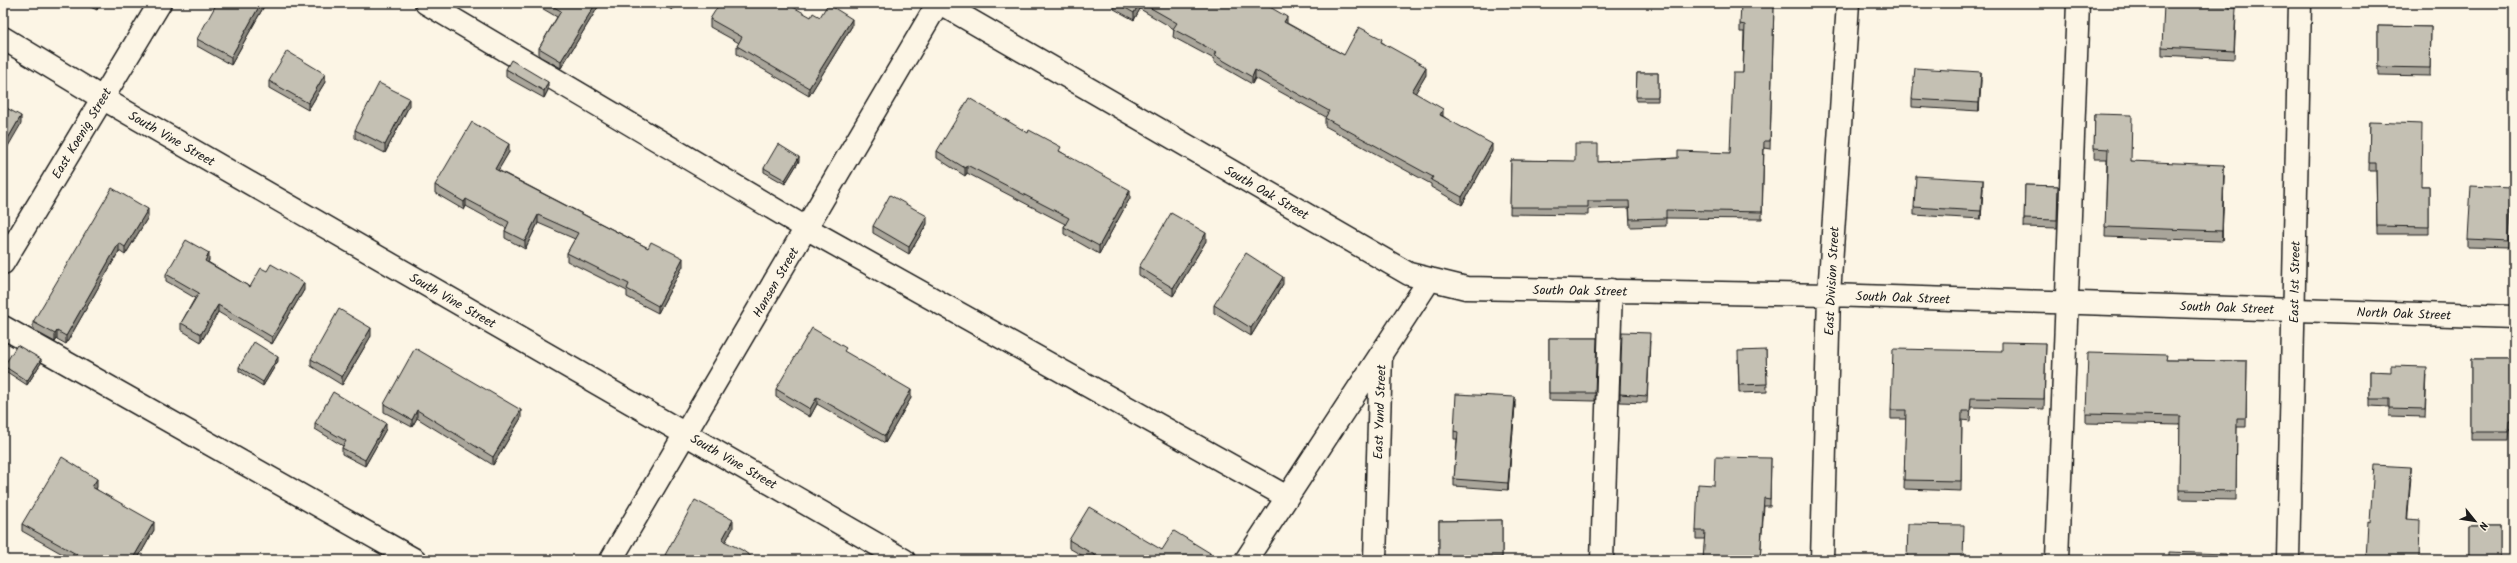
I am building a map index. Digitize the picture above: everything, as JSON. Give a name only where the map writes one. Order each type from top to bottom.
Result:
[{"type":"main road","name":"East Koenig Street","points":[[3,263],[160,3]]},
{"type":"main road","points":[[426,3],[806,228],[1287,497]]},
{"type":"main road","name":"Hansen Street","points":[[611,560],[939,3]]},
{"type":"main road","name":"South Oak Street","points":[[939,3],[1409,274],[1466,288],[1829,295],[2293,310]]},
{"type":"main road","name":"East Division Street","points":[[1822,560],[1829,295],[1848,3]]},
{"type":"main road","points":[[2058,560],[2069,302],[2078,3]]},
{"type":"main road","name":"East 1st Street","points":[[2288,560],[2300,3]]},
{"type":"main road","name":"South Vine Street","points":[[3,38],[102,98],[686,433],[904,560]]},
{"type":"main road","name":"East Yund Street","points":[[1375,560],[1381,354],[1430,279]]},
{"type":"main road","points":[[1602,560],[1611,290]]},
{"type":"main road","name":"North Oak Street","points":[[2293,310],[2514,317]]},
{"type":"main road","points":[[3,327],[415,560]]},
{"type":"main road","points":[[1246,560],[1381,354]]},
{"type":"building","points":[[217,3],[261,3],[231,57],[197,39]]},
{"type":"building","points":[[547,3],[596,3],[561,61],[539,48],[561,11]]},
{"type":"building","points":[[720,3],[786,3],[811,17],[813,13],[820,17],[828,4],[852,19],[809,88],[737,46],[742,37],[710,19]]},
{"type":"building","points":[[1117,3],[1139,3],[1134,13]]},
{"type":"building","points":[[1142,3],[1263,3],[1287,17],[1284,22],[1344,55],[1359,27],[1382,39],[1381,42],[1426,67],[1412,91],[1443,109],[1440,115],[1492,144],[1462,197],[1431,180],[1433,177],[1325,118],[1329,111],[1255,70],[1252,77],[1214,55],[1216,52],[1173,29],[1177,23]]},
{"type":"building","points":[[1741,3],[1774,5],[1770,141],[1764,141],[1762,212],[1666,210],[1666,218],[1630,219],[1629,201],[1588,201],[1588,207],[1510,207],[1511,160],[1575,161],[1575,144],[1598,144],[1598,162],[1678,158],[1678,151],[1730,153],[1733,73],[1743,73],[1745,25],[1740,24]]},
{"type":"building","points":[[2191,3],[2229,3],[2229,8],[2236,8],[2234,51],[2162,47],[2164,5],[2191,6]]},
{"type":"building","points":[[2378,26],[2431,27],[2430,68],[2378,67]]},
{"type":"building","points":[[287,51],[325,74],[308,103],[269,81]]},
{"type":"building","points":[[511,60],[548,82],[544,91],[506,69]]},
{"type":"building","points":[[1915,68],[1981,72],[1979,103],[1912,99]]},
{"type":"building","points":[[1637,73],[1658,73],[1658,97],[1636,97]]},
{"type":"building","points":[[379,83],[409,98],[385,145],[355,130]]},
{"type":"building","points":[[969,98],[1028,133],[1029,130],[1061,147],[1059,151],[1130,190],[1099,246],[1064,227],[1069,218],[967,165],[965,168],[937,151]]},
{"type":"building","points":[[3,106],[21,116],[3,147]]},
{"type":"building","points":[[2095,114],[2132,115],[2131,161],[2224,165],[2222,231],[2105,227],[2108,149],[2094,148]]},
{"type":"building","points":[[472,122],[509,144],[495,169],[648,248],[651,242],[683,258],[658,306],[627,289],[629,284],[567,253],[578,233],[538,215],[525,241],[505,231],[509,222],[466,199],[464,202],[435,185]]},
{"type":"building","points":[[2370,122],[2422,124],[2421,186],[2429,186],[2429,227],[2377,226],[2376,163],[2369,163]]},
{"type":"building","points":[[778,144],[799,157],[785,180],[764,168]]},
{"type":"building","points":[[1916,176],[1983,180],[1981,211],[1914,207]]},
{"type":"building","points":[[2025,185],[2058,186],[2057,220],[2024,219]]},
{"type":"building","points":[[2471,186],[2511,188],[2509,241],[2468,239]]},
{"type":"building","points":[[112,188],[148,209],[125,247],[119,243],[66,336],[57,331],[55,334],[33,322]]},
{"type":"building","points":[[890,195],[927,216],[909,247],[873,226]]},
{"type":"building","points":[[1171,213],[1206,233],[1173,288],[1139,267]]},
{"type":"building","points":[[186,240],[209,253],[205,261],[250,287],[261,268],[267,271],[271,264],[304,283],[272,337],[218,305],[201,334],[181,323],[199,293],[166,274]]},
{"type":"building","points":[[1246,253],[1283,277],[1251,328],[1214,305]]},
{"type":"building","points":[[339,309],[371,328],[342,377],[311,359]]},
{"type":"building","points":[[812,328],[846,348],[844,351],[911,390],[885,436],[817,397],[810,409],[776,389]]},
{"type":"building","points":[[1622,332],[1650,333],[1647,396],[1620,394]]},
{"type":"building","points":[[1549,338],[1597,338],[1595,393],[1549,393]]},
{"type":"building","points":[[254,342],[278,357],[263,382],[239,367]]},
{"type":"building","points":[[2002,342],[2046,343],[2044,399],[1971,398],[1970,411],[1962,411],[1961,481],[1904,480],[1906,410],[1891,410],[1893,349],[2002,351]]},
{"type":"building","points":[[17,345],[41,359],[27,381],[4,366]]},
{"type":"building","points":[[415,348],[521,410],[493,457],[417,410],[412,420],[384,404]]},
{"type":"building","points":[[1766,350],[1767,384],[1739,385],[1738,351]]},
{"type":"building","points":[[2088,353],[2167,355],[2166,360],[2247,361],[2246,418],[2237,418],[2236,491],[2179,490],[2180,416],[2086,414]]},
{"type":"building","points":[[2471,359],[2514,359],[2514,421],[2509,421],[2508,432],[2471,432]]},
{"type":"building","points":[[2391,366],[2427,367],[2425,409],[2389,408],[2389,399],[2370,399],[2370,371],[2391,372]]},
{"type":"building","points":[[333,392],[386,423],[365,460],[342,448],[346,441],[315,423]]},
{"type":"building","points":[[1456,394],[1515,397],[1508,483],[1454,479],[1458,432],[1454,431]]},
{"type":"building","points":[[62,457],[97,479],[92,487],[154,522],[132,560],[87,560],[22,524]]},
{"type":"building","points":[[1715,457],[1771,458],[1770,499],[1764,498],[1760,560],[1703,560],[1705,531],[1696,531],[1698,484],[1714,485]]},
{"type":"building","points":[[2374,465],[2411,467],[2407,519],[2420,520],[2419,560],[2366,560],[2368,521],[2370,522]]},
{"type":"building","points":[[695,500],[733,520],[722,540],[742,550],[756,560],[674,560],[665,555]]},
{"type":"building","points":[[1089,507],[1162,550],[1174,531],[1210,553],[1206,560],[1103,560],[1069,540]]},
{"type":"building","points":[[1502,520],[1502,557],[1439,557],[1439,521]]},
{"type":"building","points":[[1908,524],[1964,525],[1963,560],[1907,560]]},
{"type":"building","points":[[2469,526],[2500,526],[2500,558],[2469,558]]},
{"type":"building","points":[[2169,552],[2226,554],[2226,560],[2169,560]]}]
